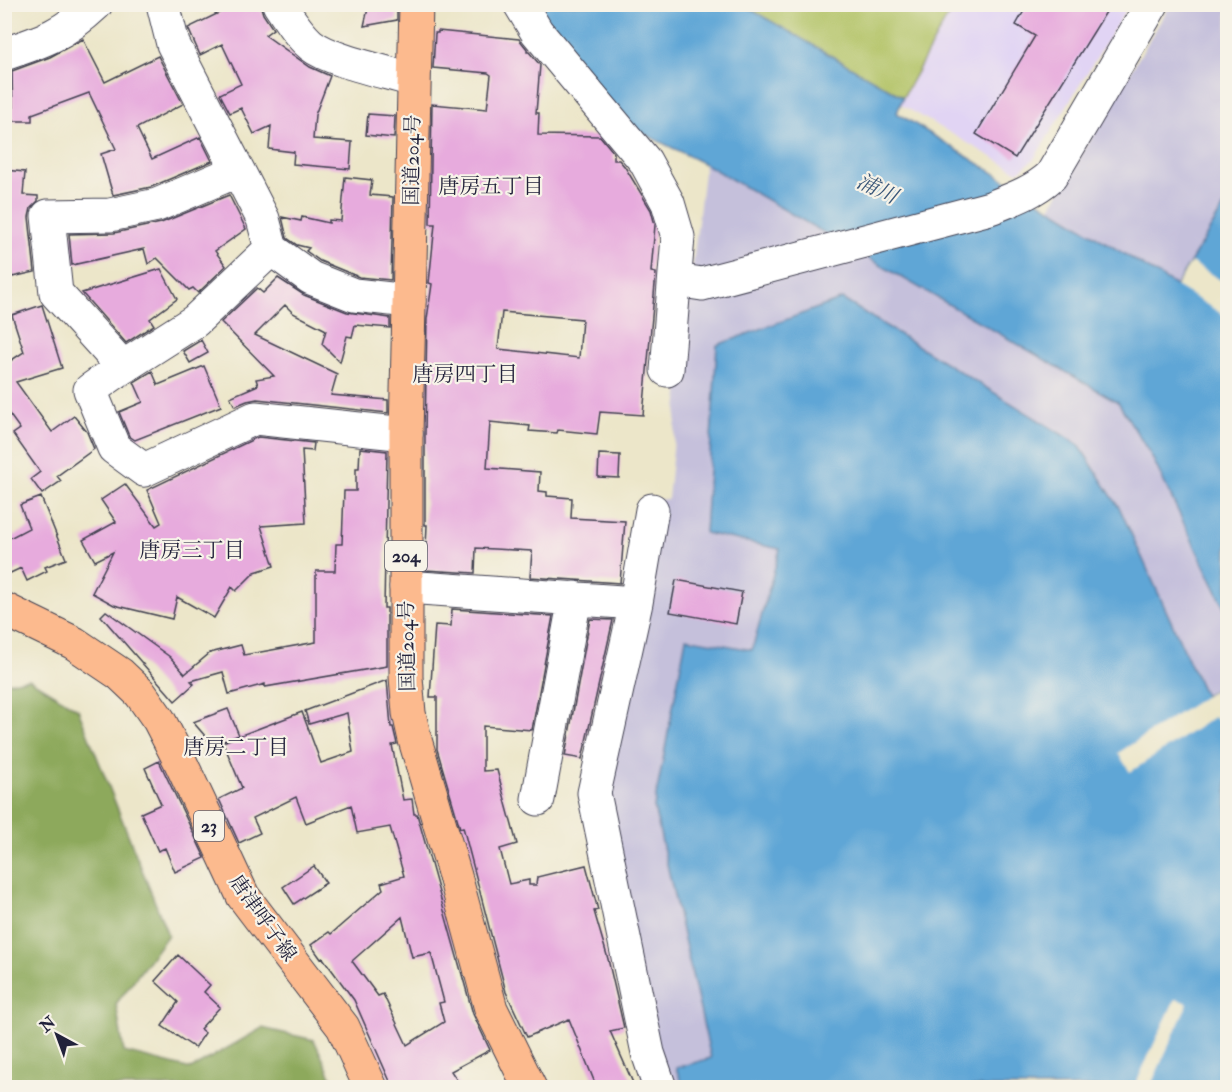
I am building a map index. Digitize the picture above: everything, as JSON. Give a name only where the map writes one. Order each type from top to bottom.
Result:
[{"type":"main road","name":"国道204号","points":[[416,4],[406,435],[406,677],[409,713],[491,1010],[530,1088]]},
{"type":"main road","name":"唐津呼子線","points":[[4,609],[74,643],[120,674],[140,693],[159,720],[243,896],[343,1027],[371,1088]]},
{"type":"street","points":[[4,54],[46,40],[77,22],[96,4]]},
{"type":"street","points":[[164,4],[173,44],[263,219],[271,249],[311,278],[354,295],[409,301]]},
{"type":"street","points":[[279,4],[300,34],[313,47],[346,61],[413,80]]},
{"type":"street","points":[[520,4],[545,42],[645,161],[668,203],[678,237],[667,370]]},
{"type":"street","points":[[676,280],[702,284],[990,208],[1023,196],[1039,187],[1051,176],[1152,4]]},
{"type":"street","points":[[123,367],[56,293],[48,216],[110,215],[158,205],[237,171]]},
{"type":"street","points":[[271,249],[195,321],[90,390],[114,448],[144,470],[255,418],[406,435]]},
{"type":"street","points":[[652,510],[636,603],[594,794],[648,1053],[660,1088]]},
{"type":"street","points":[[406,587],[636,603]]},
{"type":"street","points":[[538,799],[575,598]]},
{"type":"shaded area","points":[[954,5],[1129,5],[1034,159],[1018,172],[900,104]]},
{"type":"shaded area","points":[[1170,5],[1227,5],[1227,710],[1150,1087],[644,1087],[597,873],[642,501],[668,499],[705,164],[1118,402],[1176,286],[1050,208]]},
{"type":"green space","points":[[743,5],[954,5],[903,97]]},
{"type":"green space","points":[[29,679],[78,709],[168,935],[116,1004],[124,1052],[191,1069],[262,1028],[314,1040],[336,1087],[5,1087],[5,683]]},
{"type":"water","name":"浦川","points":[[714,4],[720,9],[724,5],[743,5],[903,97],[897,113],[1176,286],[1227,201],[1227,613],[1152,457],[1118,402],[705,164],[630,127],[523,5]]},
{"type":"water","points":[[842,299],[1079,445],[1120,509],[1205,696],[1227,682],[1227,1087],[683,1087],[676,1068],[711,1058],[654,807],[686,638],[752,650],[780,549],[705,533],[717,345]]},
{"type":"pier","points":[[1191,262],[1227,284],[1227,317],[1176,286]]},
{"type":"pier","points":[[1227,682],[1227,717],[1218,721],[1214,717],[1130,772],[1118,753]]},
{"type":"pier","points":[[1175,999],[1188,1003],[1150,1087],[1134,1087]]},
{"type":"building","points":[[215,4],[260,4],[263,14],[273,29],[265,35],[310,67],[330,76],[315,115],[313,139],[352,142],[350,169],[293,164],[294,152],[269,149],[271,126],[254,134],[241,108],[230,113],[220,94],[241,84],[222,44],[200,55],[188,28],[221,12]]},
{"type":"building","points":[[369,4],[397,4],[397,20],[364,26]]},
{"type":"building","points":[[1028,4],[1111,4],[1015,158],[976,134],[1035,36],[1016,25]]},
{"type":"building","points":[[438,31],[519,39],[527,52],[540,65],[536,113],[539,113],[538,135],[600,136],[614,153],[614,160],[619,160],[625,167],[651,210],[655,225],[651,272],[656,273],[643,415],[600,412],[597,434],[558,430],[557,433],[529,431],[530,426],[490,422],[487,468],[540,472],[539,491],[547,492],[547,496],[572,498],[571,518],[625,521],[620,583],[530,577],[532,551],[476,548],[475,573],[425,570],[427,319],[432,284],[429,283],[435,224],[430,224],[432,104],[487,109],[491,75],[433,68],[435,33]],"holes":[[[502,312],[582,319],[579,358],[498,349]]]},
{"type":"building","points":[[83,39],[105,82],[158,56],[183,104],[137,128],[152,159],[200,137],[212,161],[151,187],[113,195],[101,154],[116,149],[89,93],[32,114],[32,121],[13,121],[12,71],[50,57]]},
{"type":"building","points":[[368,114],[395,116],[394,138],[366,135]]},
{"type":"building","points":[[4,170],[25,172],[23,195],[38,196],[38,201],[31,208],[29,217],[35,272],[12,277],[4,240]]},
{"type":"building","points":[[345,177],[372,180],[370,195],[393,197],[391,280],[359,277],[320,261],[306,251],[309,248],[297,245],[287,238],[282,217],[301,221],[302,217],[329,223],[329,220],[341,221]]},
{"type":"building","points":[[229,195],[246,229],[215,251],[226,266],[198,293],[193,288],[189,290],[157,258],[148,264],[144,249],[72,265],[69,234],[114,233],[161,223]]},
{"type":"building","points":[[161,269],[177,299],[150,319],[154,325],[126,343],[82,293]]},
{"type":"building","points":[[278,278],[304,295],[347,312],[390,318],[390,328],[355,325],[352,337],[347,336],[340,362],[322,344],[326,330],[293,313],[285,305],[255,335],[337,374],[331,395],[388,400],[388,413],[257,399],[235,406],[230,397],[258,385],[256,379],[274,376],[221,322],[257,288],[263,293]]},
{"type":"building","points":[[42,305],[62,368],[16,382],[52,432],[74,416],[87,432],[94,449],[57,476],[61,481],[42,494],[31,479],[40,472],[13,434],[20,429],[4,407],[4,365],[24,352],[12,315]]},
{"type":"building","points":[[201,340],[208,353],[190,363],[183,351]]},
{"type":"building","points":[[204,366],[221,406],[135,440],[129,436],[119,412],[143,402],[134,382],[152,371],[158,385]]},
{"type":"building","points":[[258,437],[314,443],[313,451],[302,450],[306,523],[261,526],[274,566],[255,572],[236,591],[232,587],[214,618],[177,597],[172,619],[114,605],[92,593],[113,552],[95,561],[83,540],[116,522],[101,500],[125,484],[156,526],[161,523],[147,490]]},
{"type":"building","points":[[360,448],[387,451],[384,608],[387,608],[387,666],[265,687],[265,684],[229,694],[223,672],[191,681],[194,684],[175,701],[101,616],[106,611],[170,657],[185,674],[210,653],[241,645],[244,655],[316,642],[316,571],[335,571],[336,544],[342,544],[344,491],[356,491],[356,468],[359,468]]},
{"type":"building","points":[[599,454],[620,455],[619,478],[598,477]]},
{"type":"building","points":[[41,497],[66,559],[45,567],[47,571],[27,581],[21,568],[4,576],[4,541],[29,528],[20,505]]},
{"type":"building","points":[[676,580],[742,592],[736,624],[670,612]]},
{"type":"building","points":[[452,609],[553,616],[532,730],[483,726],[483,771],[497,770],[517,844],[500,849],[509,884],[529,880],[529,885],[536,885],[537,877],[586,865],[598,910],[594,911],[624,1028],[610,1031],[633,1083],[623,1088],[597,1088],[569,1019],[527,1037],[506,992],[463,827],[460,828],[437,749],[437,697],[430,697],[435,625],[451,626]]},
{"type":"building","points":[[590,619],[613,620],[582,759],[565,756]]},
{"type":"building","points":[[387,680],[391,727],[393,727],[397,744],[392,745],[403,800],[412,799],[414,814],[417,814],[473,1014],[490,1050],[451,1071],[462,1088],[393,1088],[354,1000],[311,945],[329,932],[331,934],[383,889],[381,883],[404,876],[390,827],[357,833],[351,805],[306,823],[296,797],[253,818],[260,833],[239,843],[219,799],[242,788],[223,742],[302,712],[321,763],[353,752],[347,713],[309,724],[305,711]],"holes":[[[402,917],[412,957],[431,953],[444,1002],[439,1003],[444,1022],[407,1045],[383,994],[378,996],[352,961]]]},
{"type":"building","points":[[228,709],[239,735],[213,745],[193,722]]},
{"type":"building","points":[[159,761],[205,858],[175,872],[165,848],[158,851],[141,813],[161,804],[145,768]]},
{"type":"building","points":[[314,866],[326,883],[294,904],[283,887]]},
{"type":"building","points":[[178,955],[210,985],[204,992],[220,1007],[200,1029],[205,1033],[195,1048],[162,1026],[178,1002],[155,981]]},
{"type":"district","name":"唐房五丁目","points":[[491,186]]},
{"type":"district","name":"唐房四丁目","points":[[465,374]]},
{"type":"district","name":"唐房三丁目","points":[[192,550]]},
{"type":"district","name":"唐房二丁目","points":[[236,747]]}]
